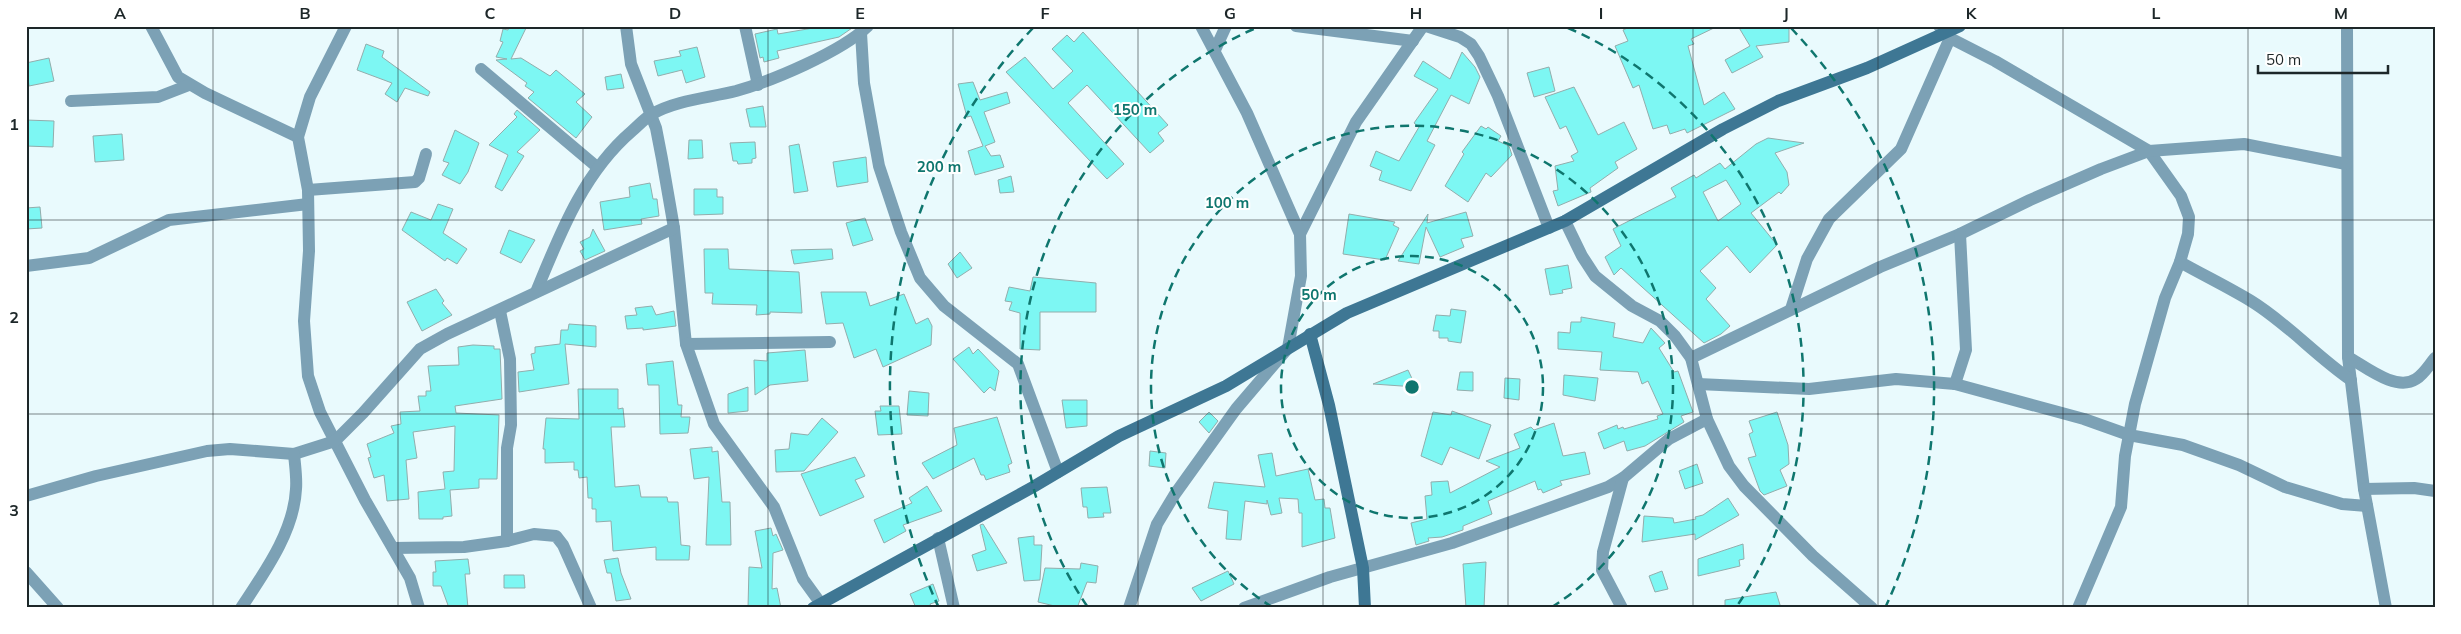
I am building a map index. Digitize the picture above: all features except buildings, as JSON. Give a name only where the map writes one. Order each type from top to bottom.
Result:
[{"type":"street","points":[[151,26],[178,77],[189,85],[298,137]]},
{"type":"street","points":[[346,26],[310,97],[298,137],[308,190],[309,252],[304,322],[308,376],[320,412],[365,500],[410,578],[419,608]]},
{"type":"street","points":[[626,26],[631,64],[651,115],[662,159],[674,228],[686,344],[714,424],[774,507],[803,579],[819,606],[1119,436],[1226,386],[1347,313],[1565,221],[1723,129],[1778,101],[1867,68],[1960,26]]},
{"type":"street","points":[[746,26],[758,85]]},
{"type":"street","points":[[1129,608],[1157,524],[1175,494],[1236,409],[1288,348],[1301,276],[1300,234],[1247,113],[1202,26]]},
{"type":"street","points":[[1216,50],[1226,26]]},
{"type":"street","points":[[1296,26],[1413,41]]},
{"type":"street","points":[[1300,234],[1356,122],[1424,26],[1460,38],[1471,44],[1479,56],[1498,96],[1549,228]]},
{"type":"street","points":[[2347,26],[2348,357],[2364,489],[2386,608]]},
{"type":"street","points":[[536,292],[564,228],[597,167],[615,146],[651,115],[688,101],[758,85],[832,51],[864,30]]},
{"type":"street","points":[[864,30],[864,83],[879,166],[901,232],[920,278],[944,306],[1018,364],[1058,472]]},
{"type":"street","points":[[1944,33],[2149,151],[2181,196],[2189,217],[2188,234],[2180,262],[2165,298],[2135,404],[2129,435],[2121,507],[2078,608]]},
{"type":"street","points":[[1790,309],[1807,259],[1829,219],[1901,149],[1944,33]]},
{"type":"street","points":[[481,69],[597,167]]},
{"type":"street","points":[[71,101],[158,97],[189,85]]},
{"type":"street","points":[[1691,358],[1880,267],[1960,234],[2039,196],[2149,151],[2244,144],[2346,164]]},
{"type":"street","points":[[308,190],[415,182],[419,178],[426,154]]},
{"type":"street","points":[[26,266],[89,258],[169,220],[308,204]]},
{"type":"street","points":[[1565,221],[1594,276],[1632,306],[1660,321],[1675,336],[1691,358],[1707,420],[1729,466],[1744,486],[1813,556],[1872,608]]},
{"type":"street","points":[[26,496],[96,476],[207,451],[230,449],[294,454],[335,441],[363,413],[420,349],[447,334],[500,311],[536,292],[674,228]]},
{"type":"street","points":[[1955,384],[1966,350],[1960,234]]},
{"type":"street","points":[[2180,262],[2252,301],[2282,324],[2322,360],[2351,380]]},
{"type":"street","points":[[500,311],[510,359],[511,425],[507,448],[507,541]]},
{"type":"street","points":[[1310,334],[1329,405],[1363,568],[1365,608]]},
{"type":"street","points":[[686,344],[830,342]]},
{"type":"street","points":[[2348,357],[2381,376],[2402,384],[2416,380],[2435,358]]},
{"type":"street","points":[[1698,384],[1809,389],[1896,379],[1955,384],[2084,419],[2129,435],[2183,445],[2240,465],[2285,487],[2342,504],[2367,506]]},
{"type":"street","points":[[1244,608],[1330,577],[1452,543],[1608,487],[1623,478],[1669,439],[1707,420]]},
{"type":"street","points":[[241,608],[268,567],[290,521],[296,490],[294,454]]},
{"type":"street","points":[[1622,608],[1602,570],[1603,552],[1623,478]]},
{"type":"street","points":[[2364,489],[2414,488],[2435,491]]},
{"type":"street","points":[[393,548],[464,547],[507,541],[534,534],[556,536],[563,545],[591,608]]},
{"type":"street","points":[[938,538],[954,608]]},
{"type":"street","points":[[26,572],[58,608]]}]
